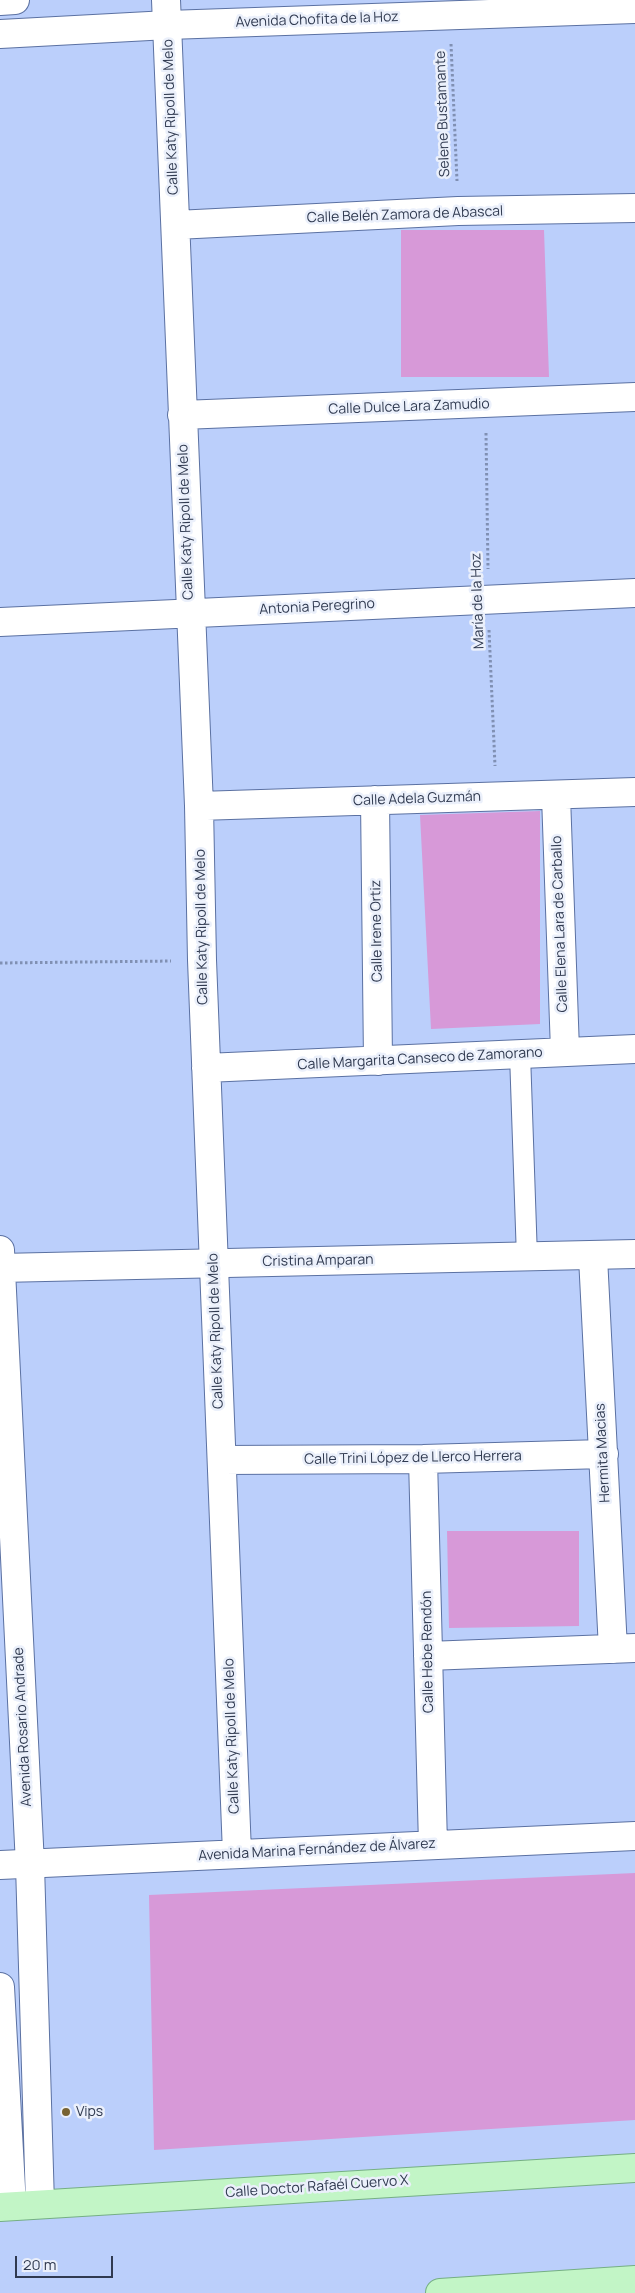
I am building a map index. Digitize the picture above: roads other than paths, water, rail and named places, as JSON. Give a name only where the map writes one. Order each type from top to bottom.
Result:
[{"type":"main road","name":"Calle Doctor Rafaél Cuervo X","points":[[6,2207],[635,2168]]},
{"type":"main road","points":[[440,2293],[635,2280]]},
{"type":"street","points":[[0,1],[15,0]]},
{"type":"street","name":"Avenida Chofita de la Hoz","points":[[0,34],[167,13],[450,8],[635,9]]},
{"type":"street","name":"Calle Katy Ripoll de Melo","points":[[167,13],[199,806],[202,960],[237,1853]]},
{"type":"street","name":"Calle Belén Zamora de Abascal","points":[[176,225],[458,211],[635,208]]},
{"type":"street","name":"Calle Dulce Lara Zamudio","points":[[182,415],[635,397]]},
{"type":"street","name":"Antonia Peregrino","points":[[0,622],[635,594]]},
{"type":"street","name":"Calle Adela Guzmán","points":[[199,806],[635,792]]},
{"type":"street","name":"Calle Elena Lara de Carballo","points":[[556,796],[565,1051]]},
{"type":"street","name":"Calle Irene Ortiz","points":[[375,800],[378,1062]]},
{"type":"street","name":"Calle Margarita Canseco de Zamorano","points":[[206,1068],[378,1062],[565,1051],[635,1049]]},
{"type":"street","points":[[520,1054],[527,1258]]},
{"type":"street","name":"Avenida Rosario Andrade","points":[[0,1250],[30,1864],[40,2204]]},
{"type":"street","name":"Cristina Amparan","points":[[0,1268],[213,1262],[593,1257],[635,1254]]},
{"type":"street","name":"Hermita Macias","points":[[593,1257],[604,1454],[624,1649]]},
{"type":"street","name":"Calle Trini López de Llerco Herrera","points":[[222,1460],[423,1459],[604,1454]]},
{"type":"street","name":"Calle Hebe Rendón","points":[[423,1459],[432,1845]]},
{"type":"street","points":[[428,1656],[624,1649]]},
{"type":"street","name":"Avenida Marina Fernández de Álvarez","points":[[0,1865],[635,1836]]},
{"type":"street","points":[[0,1987],[6,2207]]},
{"type":"place","name":"Vips","points":[[66,2112]]}]
